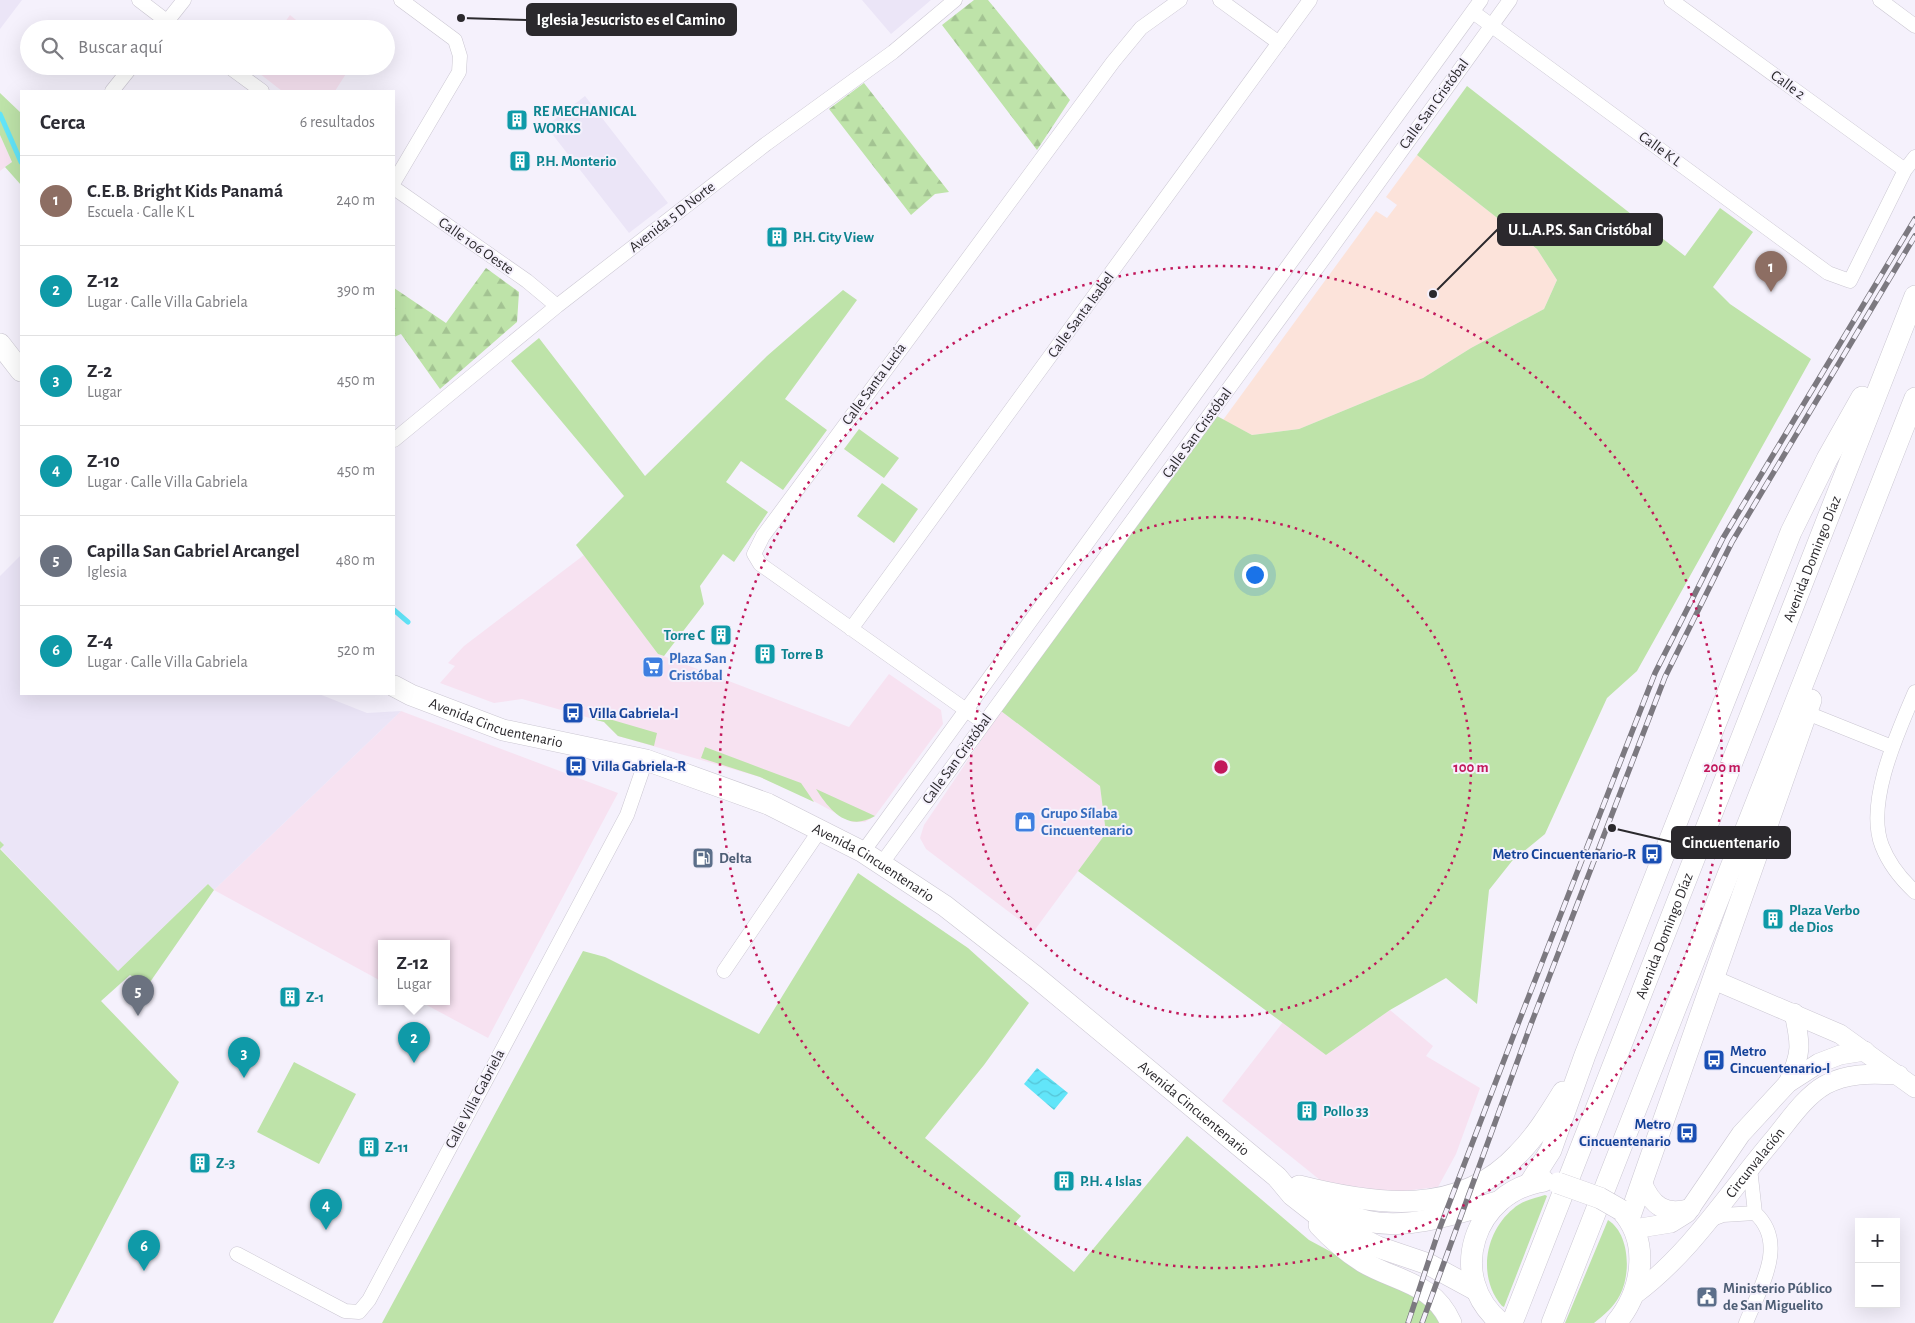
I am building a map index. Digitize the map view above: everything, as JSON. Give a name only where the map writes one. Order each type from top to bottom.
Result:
[{"type":"main road","name":"Avenida Domingo Díaz","points":[[1495,1319],[1915,296]]},
{"type":"main road","points":[[1530,1183],[1551,1150],[1585,1055],[1791,532],[1827,459],[1902,325]]},
{"type":"main road","points":[[0,344],[20,370]]},
{"type":"main road","points":[[1628,1219],[1870,535],[1913,402]]},
{"type":"main road","points":[[1552,1323],[1913,402]]},
{"type":"main road","name":"Avenida Cincuentenario","points":[[395,687],[411,695],[503,730],[646,760],[768,804],[863,852],[945,906],[1036,977],[1295,1190],[1324,1220],[1378,1248],[1428,1264],[1476,1290]]},
{"type":"main road","points":[[1714,980],[1840,1034],[1915,1088]]},
{"type":"main road","points":[[1788,1083],[1798,1061],[1800,1043],[1794,1013]]},
{"type":"main road","name":"Circunvalación","points":[[1628,1219],[1671,1224],[1692,1208],[1741,1134],[1788,1083],[1819,1063],[1840,1055],[1865,1051]]},
{"type":"main road","points":[[1295,1190],[1388,1203],[1416,1202],[1445,1197],[1472,1186],[1497,1173],[1517,1156],[1536,1134],[1585,1055]]},
{"type":"main road","name":"Circunvalación","points":[[1634,1295],[1654,1280],[1710,1220],[1798,1110],[1823,1086],[1842,1078],[1864,1074],[1899,1075]]},
{"type":"main road","points":[[1495,1319],[1476,1290],[1472,1267],[1474,1243],[1483,1221],[1497,1202],[1509,1192],[1530,1183],[1544,1181],[1558,1183],[1600,1198],[1628,1219],[1640,1257],[1639,1276],[1634,1295],[1616,1323]]},
{"type":"main road","points":[[1642,1182],[1650,1200],[1658,1208],[1673,1212],[1692,1208]]},
{"type":"main road","points":[[1295,1190],[1341,1247],[1364,1262],[1428,1291],[1448,1315],[1451,1323]]},
{"type":"main road","name":"Avenida Cincuentenario","points":[[1295,1190],[1345,1214],[1379,1224],[1438,1218],[1497,1202]]},
{"type":"street","points":[[139,0],[161,20]]},
{"type":"street","points":[[172,20],[184,0]]},
{"type":"street","points":[[395,180],[459,72],[460,56],[455,40],[401,0]]},
{"type":"street","name":"Avenida 5 D Norte","points":[[395,439],[557,306],[760,149],[893,52],[955,0]]},
{"type":"street","name":"Calle Santa Lucía","points":[[984,722],[760,564],[754,554],[763,536],[1113,62],[1142,28],[1180,0]]},
{"type":"street","points":[[1220,0],[1280,42]]},
{"type":"street","name":"Calle Santa Isabel","points":[[851,629],[1310,0]]},
{"type":"street","name":"Calle San Cristóbal","points":[[863,852],[1481,0]]},
{"type":"street","name":"Calle San Cristóbal","points":[[882,863],[1310,278],[1510,0]]},
{"type":"street","name":"Calle 2","points":[[1671,0],[1905,170]]},
{"type":"street","points":[[1880,0],[1915,26]]},
{"type":"street","name":"Calle K L","points":[[1472,12],[1828,273],[1850,281],[1905,170]]},
{"type":"street","points":[[113,90],[125,75]]},
{"type":"street","points":[[240,75],[261,90]]},
{"type":"street","points":[[1905,170],[1915,157]]},
{"type":"street","name":"Calle 106 Oeste","points":[[395,189],[527,281],[557,306]]},
{"type":"street","points":[[1915,692],[1892,747],[1876,813],[1881,845],[1898,876],[1915,892]]},
{"type":"street","points":[[1807,713],[1892,747]]},
{"type":"street","name":"Calle Villa Gabriela","points":[[237,1254],[345,1311],[359,1312],[369,1300],[627,815],[646,760]]},
{"type":"street","points":[[724,971],[820,830]]},
{"type":"street","points":[[1746,1323],[1770,1260],[1772,1248],[1763,1220],[1755,1213],[1750,1168]]},
{"type":"street","points":[[1710,1220],[1723,1215],[1755,1213]]},
{"type":"shaded area","points":[[0,0],[22,0],[0,29]]},
{"type":"shaded area","points":[[862,0],[931,0],[891,34]]},
{"type":"shaded area","points":[[290,15],[296,20],[286,20]]},
{"type":"shaded area","points":[[261,75],[345,75],[336,90],[281,90]]},
{"type":"shaded area","points":[[585,96],[668,203],[629,233],[546,126]]},
{"type":"shaded area","points":[[0,135],[12,162],[0,171]]},
{"type":"shaded area","points":[[1417,155],[1537,249],[1557,280],[1544,309],[1471,348],[1423,378],[1299,429],[1252,435],[1223,420],[1376,211],[1387,218],[1397,205],[1386,197]]},
{"type":"shaded area","points":[[584,555],[658,654],[849,727],[889,674],[941,710],[943,724],[875,816],[865,822],[852,822],[808,798],[760,777],[618,736],[604,722],[522,699],[494,703],[440,683],[455,666],[448,663],[464,646]]},
{"type":"shaded area","points":[[20,556],[20,695],[322,695],[367,713],[401,711],[214,890],[208,884],[118,971],[0,848],[3,845],[0,841],[0,576]]},
{"type":"shaded area","points":[[401,711],[618,793],[488,1038],[427,1005],[450,1005],[450,940],[378,940],[378,979],[214,890]]},
{"type":"shaded area","points":[[1001,711],[1100,786],[1106,833],[1034,931],[926,849],[920,838],[924,825]]},
{"type":"shaded area","points":[[1390,1010],[1433,1046],[1426,1056],[1480,1088],[1456,1154],[1438,1187],[1395,1192],[1341,1186],[1320,1180],[1222,1101],[1283,1022],[1326,1055]]},
{"type":"green space","points":[[974,0],[988,0],[1070,100],[1037,150],[942,25]]},
{"type":"green space","points":[[864,83],[949,192],[935,194],[911,215],[829,109]]},
{"type":"green space","points":[[1467,86],[1685,256],[1720,208],[1753,232],[1713,287],[1730,304],[1811,359],[1637,671],[1607,698],[1545,834],[1512,861],[1489,890],[1477,1004],[1446,978],[1390,1010],[1326,1055],[1078,871],[1106,833],[1100,786],[1001,711],[1217,416],[1252,435],[1299,429],[1423,378],[1471,348],[1544,309],[1557,280],[1537,249],[1417,155]]},
{"type":"green space","points":[[0,93],[20,112],[20,184],[5,167],[12,162],[0,135]]},
{"type":"green space","points":[[486,268],[519,292],[517,322],[440,389],[401,334],[395,337],[395,289],[446,323]]},
{"type":"green space","points":[[843,290],[857,300],[785,399],[827,430],[783,490],[741,461],[726,482],[768,512],[734,562],[723,554],[700,586],[704,604],[664,656],[658,654],[576,545],[624,496],[511,361],[539,338],[645,476],[767,356]]},
{"type":"green space","points":[[859,429],[899,458],[884,478],[844,449]]},
{"type":"green space","points":[[882,483],[918,509],[894,543],[857,516]]},
{"type":"green space","points":[[592,714],[657,733],[654,746],[618,736],[604,722],[592,719]]},
{"type":"green space","points":[[705,747],[801,783],[814,802],[760,777],[701,758]]},
{"type":"green space","points":[[816,789],[875,816],[856,822],[841,817],[827,805]]},
{"type":"green space","points":[[0,841],[4,845],[0,849]]},
{"type":"green space","points":[[0,849],[118,971],[208,884],[214,890],[148,985],[130,975],[101,1001],[179,1082],[53,1323],[0,1323]]},
{"type":"green space","points":[[858,873],[968,948],[1029,1003],[984,1065],[925,1138],[1021,1216],[1015,1223],[1074,1272],[1187,1136],[1309,1240],[1372,1274],[1411,1289],[1444,1323],[382,1323],[583,951],[605,957],[759,1034]]},
{"type":"green space","points":[[294,1062],[356,1094],[319,1164],[257,1132]]},
{"type":"green space","points":[[1545,1195],[1547,1196],[1504,1307],[1494,1294],[1489,1282],[1487,1269],[1491,1242],[1503,1219],[1516,1206]]},
{"type":"green space","points":[[1608,1220],[1621,1235],[1624,1244],[1627,1266],[1624,1286],[1612,1307],[1594,1323],[1565,1323]]},
{"type":"water","points":[[1037,1068],[1068,1093],[1054,1110],[1024,1084]]},
{"type":"waterway","points":[[0,114],[20,160]]},
{"type":"waterway","points":[[395,611],[408,622]]},
{"type":"railway","points":[[1408,1323],[1439,1230],[1655,673],[1723,538],[1915,219]]},
{"type":"railway","points":[[1422,1323],[1531,1024],[1665,677],[1732,542],[1915,236]]},
{"type":"place","name":"Iglesia Jesucristo es el Camino","points":[[461,18]]},
{"type":"place","name":"RE MECHANICAL WORKS","points":[[517,120]]},
{"type":"place","name":"P.H. Monterio","points":[[520,161]]},
{"type":"place","name":"P.H. City View","points":[[777,237]]},
{"type":"place","name":"C.E.B. Bright Kids Panamá","points":[[1771,292]]},
{"type":"place","name":"U.L.A.P.S. San Cristóbal","points":[[1433,294]]},
{"type":"place","name":"Torre C","points":[[721,635]]},
{"type":"place","name":"Torre B","points":[[765,654]]},
{"type":"place","name":"Plaza San Cristóbal","points":[[653,667]]},
{"type":"place","name":"Villa Gabriela-I","points":[[573,713]]},
{"type":"place","name":"Villa Gabriela-R","points":[[576,766]]},
{"type":"place","name":"Grupo Sílaba Cincuentenario","points":[[1025,822]]},
{"type":"place","name":"Cincuentenario","points":[[1612,828]]},
{"type":"place","name":"Metro Cincuentenario-R","points":[[1652,854]]},
{"type":"place","name":"Delta","points":[[703,858]]},
{"type":"place","name":"Plaza Verbo de Dios","points":[[1773,919]]},
{"type":"place","name":"Z-1","points":[[290,997]]},
{"type":"place","name":"Capilla San Gabriel Arcangel","points":[[138,1016]]},
{"type":"place","name":"Metro Cincuentenario-I","points":[[1714,1060]]},
{"type":"place","name":"Z-12","points":[[414,1063]]},
{"type":"place","name":"Z-2","points":[[244,1078]]},
{"type":"place","name":"Pollo 33","points":[[1307,1111]]},
{"type":"place","name":"Metro Cincuentenario","points":[[1687,1133]]},
{"type":"place","name":"Z-11","points":[[369,1147]]},
{"type":"place","name":"Z-3","points":[[200,1163]]},
{"type":"place","name":"P.H. 4 Islas","points":[[1064,1181]]},
{"type":"place","name":"Z-10","points":[[326,1230]]},
{"type":"place","name":"Z-4","points":[[144,1271]]},
{"type":"place","name":"Ministerio Público de San Miguelito","points":[[1707,1297]]}]
